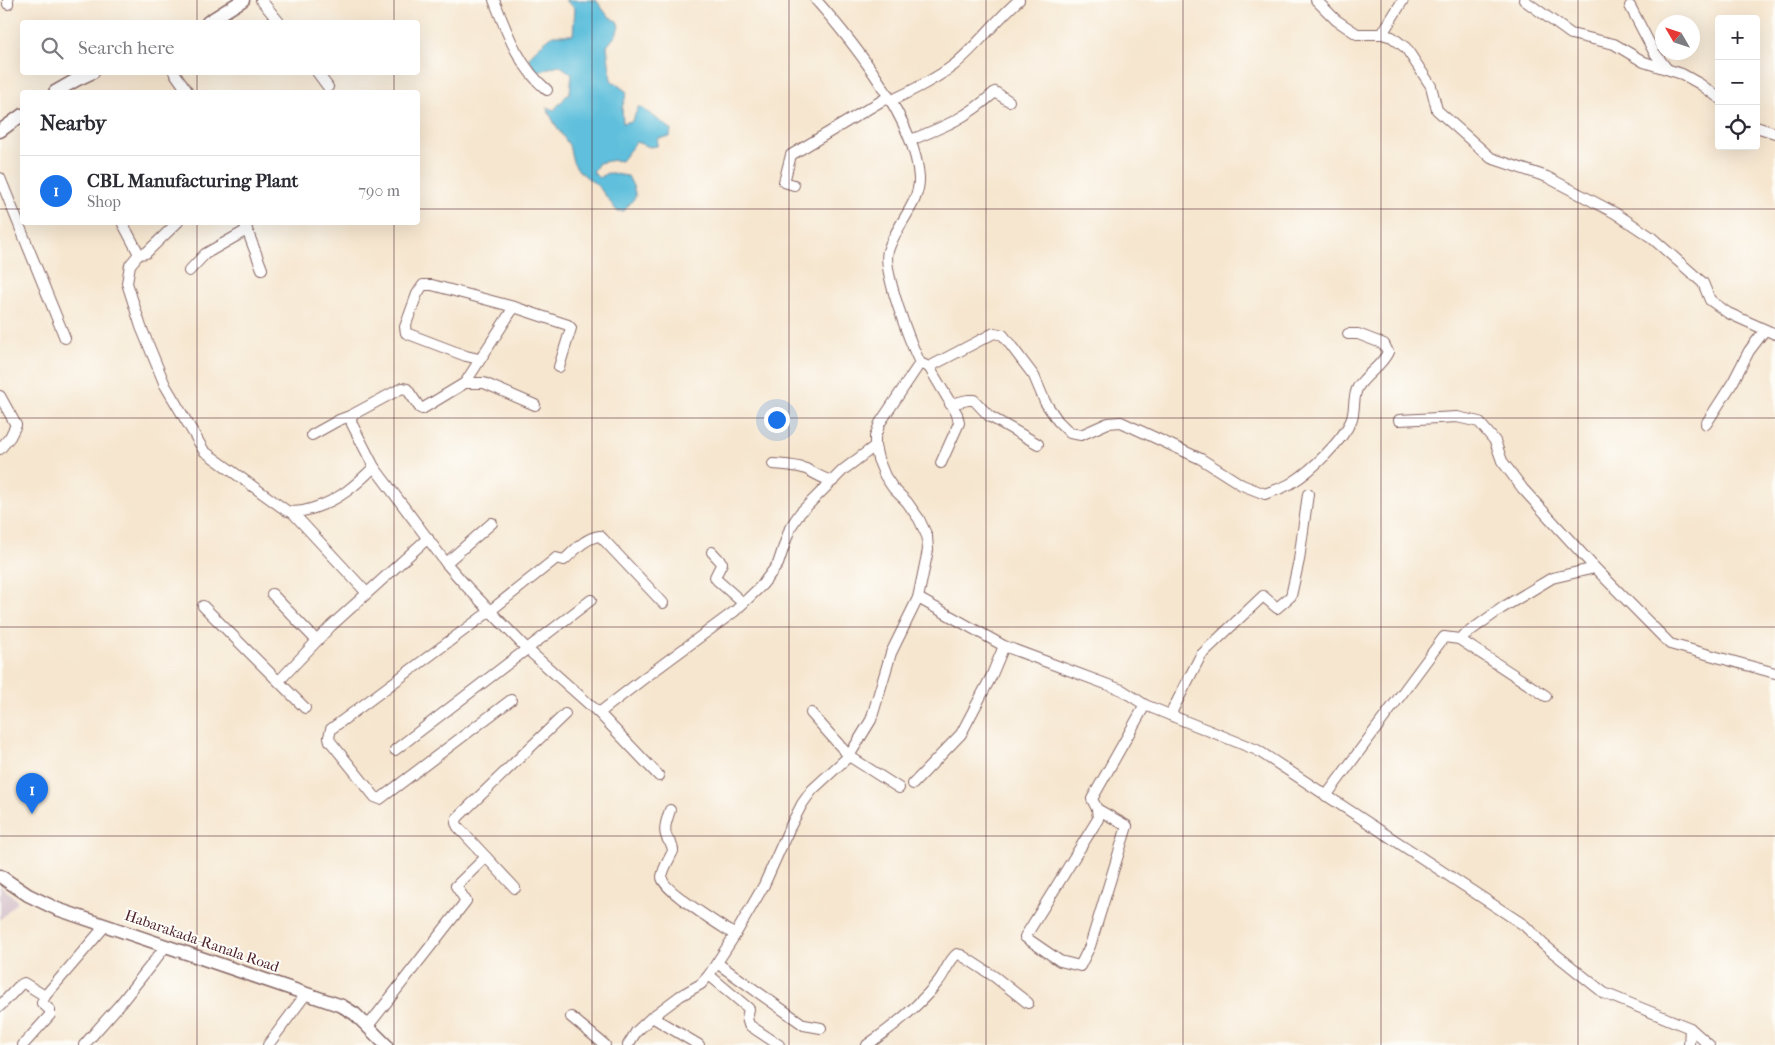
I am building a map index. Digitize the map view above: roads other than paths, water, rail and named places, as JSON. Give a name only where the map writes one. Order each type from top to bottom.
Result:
[{"type":"main road","points":[[211,20],[243,0]]},
{"type":"main road","points":[[58,90],[87,75]]},
{"type":"main road","points":[[1,126],[20,116]]},
{"type":"main road","name":"Habarakada-Ranala Road","points":[[0,876],[28,896],[57,909],[342,1006],[355,1014],[386,1045]]},
{"type":"street","points":[[261,0],[276,20]]},
{"type":"street","points":[[494,0],[512,45],[536,81],[547,90]]},
{"type":"street","points":[[816,0],[860,54],[889,99],[911,140],[919,179],[916,195],[887,253],[888,272],[908,336],[924,365],[957,414],[959,424],[941,463]]},
{"type":"street","points":[[794,185],[784,182],[791,155],[889,99],[904,95],[953,65],[1004,12],[1019,0]]},
{"type":"street","points":[[1316,0],[1336,20],[1357,34],[1392,36],[1406,48],[1431,86],[1437,110],[1490,158],[1546,177],[1615,213],[1651,237],[1703,283],[1710,300],[1728,313],[1775,334]]},
{"type":"street","points":[[1382,34],[1403,0]]},
{"type":"street","points":[[1524,0],[1571,34],[1614,44],[1644,62],[1682,74],[1715,95]]},
{"type":"street","points":[[1630,6],[1654,52],[1667,69]]},
{"type":"street","points":[[176,75],[187,90]]},
{"type":"street","points":[[319,75],[328,87]]},
{"type":"street","points":[[911,140],[952,124],[976,109],[995,92],[1009,101]]},
{"type":"street","points":[[1760,128],[1775,132]]},
{"type":"street","points":[[0,178],[65,338]]},
{"type":"street","points":[[124,225],[139,254]]},
{"type":"street","points":[[175,225],[146,253],[139,254],[130,265],[127,283],[141,327],[170,394],[204,451],[287,511],[292,512],[308,510],[336,500],[351,489],[374,467]]},
{"type":"street","points":[[189,271],[205,254],[246,226],[262,269]]},
{"type":"street","points":[[479,359],[466,356],[406,333],[405,327],[423,284],[514,307],[568,325],[571,328],[559,367]]},
{"type":"street","points":[[312,435],[402,388],[407,389],[422,409],[465,383],[514,307]]},
{"type":"street","points":[[1706,424],[1733,382],[1749,351],[1765,330]]},
{"type":"street","points":[[628,1045],[636,1032],[652,1017],[701,984],[709,975],[764,885],[802,804],[812,790],[849,756],[871,720],[891,653],[918,598],[928,550],[927,536],[919,519],[885,476],[875,446],[875,437],[880,423],[924,365],[994,333],[1002,335],[1034,376],[1045,402],[1070,434],[1080,436],[1108,423],[1121,422],[1201,459],[1242,485],[1264,494],[1293,483],[1324,456],[1347,429],[1353,418],[1354,399],[1358,387],[1384,362],[1388,352],[1384,344],[1364,335],[1348,334]]},
{"type":"street","points":[[465,383],[484,383],[535,405]]},
{"type":"street","points":[[0,396],[16,425],[10,437],[0,449]]},
{"type":"street","points":[[950,404],[974,400],[989,416],[1038,444]]},
{"type":"street","points":[[350,416],[352,424],[374,467],[446,563],[528,649],[599,713],[660,776]]},
{"type":"street","points":[[1399,420],[1457,417],[1479,422],[1495,441],[1502,461],[1523,489],[1595,568],[1670,644],[1775,673]]},
{"type":"street","points":[[599,713],[744,603],[774,571],[790,528],[800,513],[858,457],[875,446]]},
{"type":"street","points":[[773,464],[792,465],[806,469],[824,479],[832,481]]},
{"type":"street","points":[[1170,715],[1201,655],[1263,596],[1276,608],[1290,596],[1299,560],[1308,494]]},
{"type":"street","points":[[292,512],[366,592]]},
{"type":"street","points":[[446,563],[492,523]]},
{"type":"street","points":[[511,700],[380,799],[375,797],[330,740],[329,736],[331,729],[490,611],[556,558],[564,560],[589,539],[600,536],[663,603]]},
{"type":"street","points":[[278,681],[366,592],[428,538]]},
{"type":"street","points":[[712,552],[722,563],[715,578],[744,603]]},
{"type":"street","points":[[1459,639],[1502,608],[1552,578],[1595,568]]},
{"type":"street","points":[[272,594],[316,641]]},
{"type":"street","points":[[918,598],[1004,646],[1122,690],[1145,705],[1257,750],[1524,925],[1544,945],[1604,993],[1690,1028],[1709,1045]]},
{"type":"street","points":[[395,750],[591,600]]},
{"type":"street","points":[[202,606],[305,708]]},
{"type":"street","points":[[1326,796],[1444,637],[1459,639],[1546,696]]},
{"type":"street","points":[[913,784],[961,734],[991,677],[1004,646]]},
{"type":"street","points":[[1097,809],[1127,826],[1090,946],[1080,966],[1060,961],[1025,937],[1098,819],[1097,809],[1092,799],[1145,705]]},
{"type":"street","points":[[811,713],[849,756],[899,788]]},
{"type":"street","points":[[515,888],[458,827],[456,823],[457,818],[565,714]]},
{"type":"street","points":[[670,810],[665,832],[667,839],[673,846],[673,851],[662,877],[664,883],[669,889],[735,935]]},
{"type":"street","points":[[368,1026],[466,901],[456,886],[486,857]]},
{"type":"street","points":[[23,1045],[50,1015],[50,1010],[42,1003],[45,996],[105,926]]},
{"type":"street","points":[[84,1045],[121,1003],[166,946]]},
{"type":"street","points":[[866,1045],[900,1022],[920,1003],[939,982],[953,957],[957,954],[995,977],[1028,1003]]},
{"type":"street","points":[[717,963],[804,1025],[821,1028]]},
{"type":"street","points":[[709,975],[748,1007],[748,1024],[779,1045]]},
{"type":"street","points":[[0,1006],[24,983],[45,996]]},
{"type":"street","points":[[268,1045],[306,994]]},
{"type":"street","points":[[571,1017],[605,1045]]},
{"type":"street","points":[[652,1017],[700,1045]]},
{"type":"street","points":[[1689,1045],[1690,1028]]},
{"type":"water","points":[[565,0],[596,0],[608,16],[617,21],[619,26],[616,35],[607,46],[611,80],[627,92],[622,108],[623,123],[632,121],[639,106],[671,129],[670,137],[658,138],[657,146],[650,147],[636,142],[621,161],[614,160],[599,163],[593,172],[599,178],[607,173],[628,176],[636,196],[624,211],[617,211],[599,187],[579,171],[573,162],[569,145],[546,107],[554,110],[570,92],[572,74],[559,65],[536,72],[529,58],[538,47],[553,35],[573,35],[575,8]]},
{"type":"place","name":"CBL Manufacturing Plant","points":[[32,814]]}]
